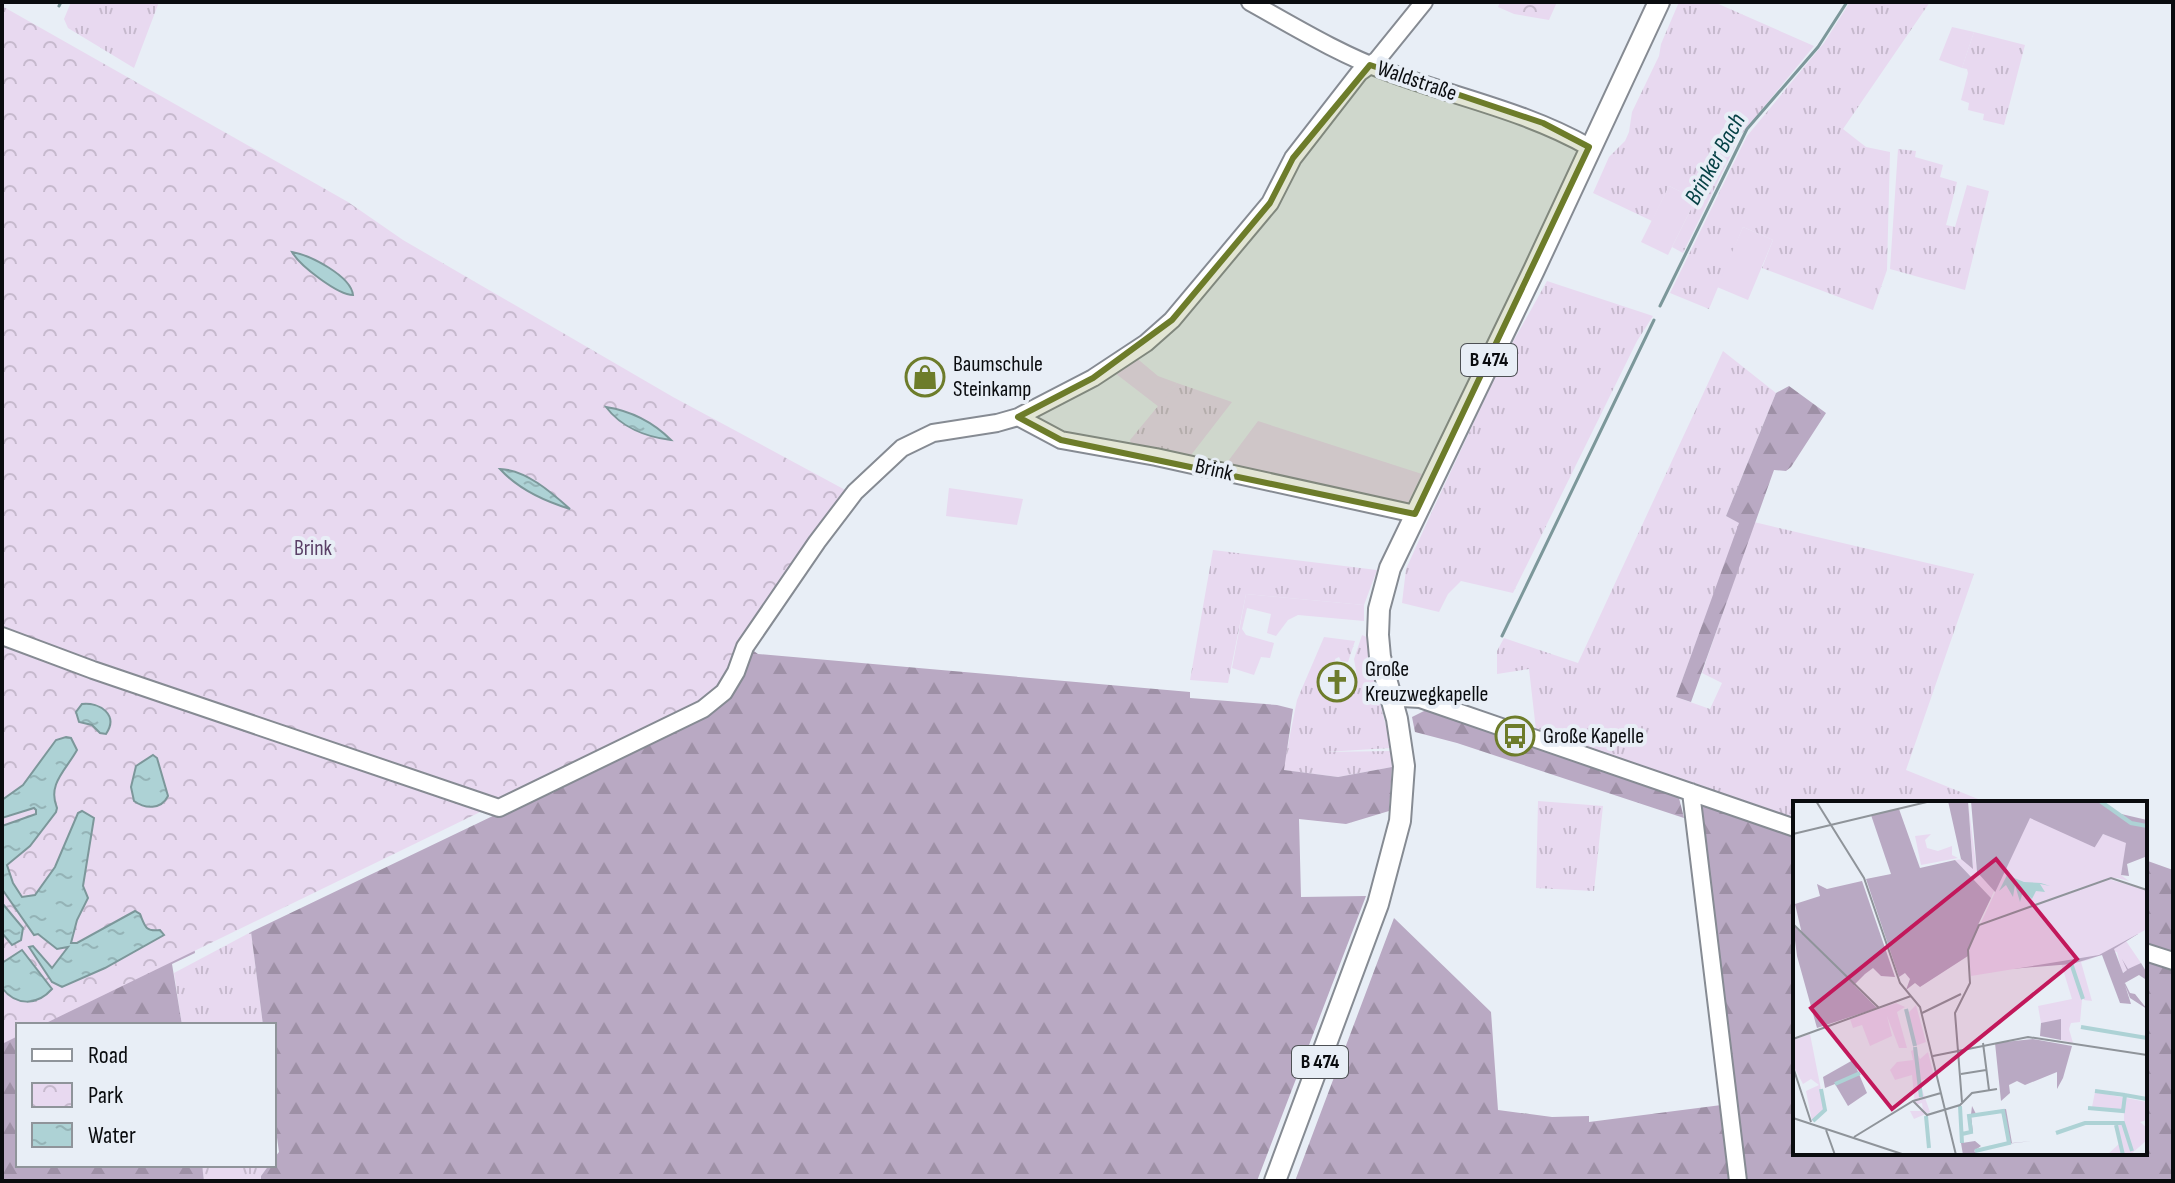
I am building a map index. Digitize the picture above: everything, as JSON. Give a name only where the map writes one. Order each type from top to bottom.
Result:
[{"type":"main road","name":"B 474","points":[[1275,1181],[1369,930],[1394,853],[1404,766],[1379,646],[1378,617],[1390,568],[1659,2]]},
{"type":"street","name":"Waldstraße","points":[[1250,2],[1370,65],[1543,123],[1589,147]]},
{"type":"street","points":[[2,636],[107,675],[499,808],[703,709],[724,692],[736,672],[745,647],[817,542],[855,492],[902,448],[933,433],[1018,417],[1093,378],[1146,343],[1172,320],[1270,203],[1293,158],[1359,73],[1377,60],[1424,2]]},
{"type":"street","name":"Brink","points":[[1018,417],[1061,440],[1112,448],[1415,514]]},
{"type":"street","points":[[1392,701],[1420,699],[1793,827]]},
{"type":"street","points":[[1691,792],[1738,1181]]},
{"type":"street","points":[[2147,953],[2173,961]]},
{"type":"highlighted area","points":[[1370,65],[1543,123],[1589,147],[1415,514],[1061,440],[1018,417],[1093,378],[1172,320],[1270,203],[1293,158]]},
{"type":"green space","points":[[71,2],[159,2],[134,68],[68,28],[64,19]]},
{"type":"green space","points":[[1500,2],[1557,2],[1549,20],[1514,14],[1498,7]]},
{"type":"green space","points":[[1679,2],[1714,2],[1814,46],[1740,136],[1683,253],[1672,247],[1696,199],[1669,186],[1652,221],[1593,193],[1609,157],[1625,141],[1632,112],[1659,56]]},
{"type":"green space","points":[[1850,2],[1930,2],[1843,129],[1866,147],[1890,152],[1887,270],[1873,310],[1762,268],[1773,240],[1743,227],[1709,309],[1670,293],[1747,136],[1824,43]]},
{"type":"green space","name":"Brink","points":[[2,6],[348,202],[403,240],[673,397],[849,492],[800,553],[754,628],[717,697],[46,1023],[16,1023],[16,1037],[2,1044]]},
{"type":"green space","points":[[1952,27],[1974,32],[1962,68],[1939,60]]},
{"type":"green space","points":[[1974,32],[2025,45],[2004,125],[1983,120],[1984,114],[1968,110],[1969,103],[1961,100],[1968,73],[1967,69],[1962,68]]},
{"type":"green space","points":[[1898,149],[1916,151],[1915,157],[1943,165],[1940,177],[1957,182],[1946,225],[1955,227],[1967,185],[1989,191],[1965,290],[1890,269]]},
{"type":"green space","points":[[1669,186],[1696,199],[1668,255],[1641,242]]},
{"type":"green space","points":[[1743,227],[1773,240],[1748,300],[1717,287]]},
{"type":"green space","points":[[1547,281],[1653,316],[1637,341],[1513,593],[1461,581],[1448,594],[1439,612],[1402,603],[1406,569],[1504,358]]},
{"type":"green space","points":[[1723,351],[1776,393],[1726,516],[1740,523],[1676,697],[1710,709],[1722,683],[1702,673],[1754,522],[1974,574],[1906,770],[1983,801],[1793,801],[1793,819],[1536,730],[1529,669],[1497,674],[1497,651],[1504,638],[1578,663]]},
{"type":"green space","points":[[1134,356],[1158,376],[1177,383],[1159,407],[1111,370]]},
{"type":"green space","points":[[1177,383],[1232,402],[1188,459],[1132,447],[1130,440]]},
{"type":"green space","points":[[1789,386],[1826,413],[1791,467],[1786,471],[1774,470],[1691,702],[1676,697],[1739,523],[1726,516],[1776,393]]},
{"type":"green space","points":[[1258,421],[1422,474],[1406,507],[1223,468]]},
{"type":"green space","points":[[949,488],[1023,499],[1017,525],[946,516]]},
{"type":"green space","points":[[1213,550],[1377,570],[1364,605],[1246,594],[1228,683],[1190,680]]},
{"type":"green space","points":[[1246,594],[1364,605],[1364,621],[1298,615],[1288,620],[1276,636],[1267,633],[1271,614],[1247,608],[1242,629],[1246,635],[1274,643],[1270,658],[1261,657],[1254,675],[1232,668]]},
{"type":"green space","points":[[1362,635],[1371,639],[1375,680],[1391,748],[1325,752],[1391,751],[1392,767],[1338,777],[1283,770],[1297,700],[1324,637],[1355,641],[1348,662],[1341,661],[1339,657],[1335,659],[1337,672],[1328,674],[1324,681],[1338,692],[1345,688],[1351,690],[1357,677],[1354,659]]},
{"type":"green space","points":[[751,649],[758,654],[1190,692],[1190,698],[1277,705],[1293,709],[1284,770],[1338,777],[1392,767],[1389,811],[1346,824],[1299,819],[1301,897],[1366,896],[1257,1181],[261,1181],[268,1167],[276,1167],[279,1152],[276,1130],[276,1023],[263,1023],[251,932],[691,721]]},
{"type":"green space","points":[[1428,709],[1678,794],[1684,818],[1415,732],[1412,717]]},
{"type":"green space","points":[[1538,801],[1603,806],[1594,891],[1536,888]]},
{"type":"green space","points":[[1701,803],[1793,835],[1793,1155],[2147,1155],[2147,959],[2173,968],[2171,1181],[1295,1181],[1394,918],[1491,1012],[1498,1110],[1552,1117],[1589,1116],[1589,1122],[1737,1103]]},
{"type":"green space","points":[[2147,861],[2173,870],[2173,954],[2147,945]]},
{"type":"green space","points":[[251,932],[263,1023],[182,1023],[174,973]]},
{"type":"green space","points":[[193,938],[195,953],[172,964],[182,1023],[16,1023],[16,1167],[202,1167],[204,1181],[2,1181],[2,1020]]},
{"type":"green space","points":[[202,1167],[268,1167],[261,1181],[204,1181]]},
{"type":"water","points":[[292,252],[309,257],[338,274],[351,288],[353,295],[320,279]]},
{"type":"water","points":[[606,407],[641,418],[671,440],[635,430]]},
{"type":"water","points":[[500,469],[529,478],[570,509],[532,494]]},
{"type":"water","points":[[82,704],[95,705],[106,711],[110,721],[106,734],[100,733],[92,725],[79,722],[76,712]]},
{"type":"water","points":[[71,738],[77,750],[56,784],[56,812],[30,846],[7,865],[13,883],[22,897],[35,895],[55,867],[78,813],[82,811],[94,818],[83,886],[88,898],[77,920],[71,943],[77,943],[135,911],[140,914],[146,927],[160,930],[164,935],[105,968],[62,987],[52,982],[29,947],[33,946],[52,968],[68,947],[57,949],[38,934],[34,935],[2,889],[2,826],[36,814],[36,810],[34,808],[2,818],[2,800],[23,785],[56,740]]},
{"type":"water","points":[[153,755],[157,758],[168,796],[161,804],[148,807],[134,801],[131,787],[136,766]]},
{"type":"water","points":[[2,903],[23,928],[21,940],[12,945],[2,933]]},
{"type":"water","points":[[22,950],[52,989],[40,999],[27,1002],[14,998],[2,988],[2,963]]},
{"type":"waterway","points":[[59,6],[61,2]]},
{"type":"waterway","name":"Brinker Bach","points":[[1660,306],[1747,129],[1818,47],[1847,2]]},
{"type":"waterway","name":"Brinker Bach","points":[[1502,636],[1654,320]]},
{"type":"place","name":"Baumschule Steinkamp","points":[[925,377]]},
{"type":"place","name":"Große Kreuzwegkapelle","points":[[1337,682]]},
{"type":"place","name":"Große Kapelle","points":[[1515,736]]}]
